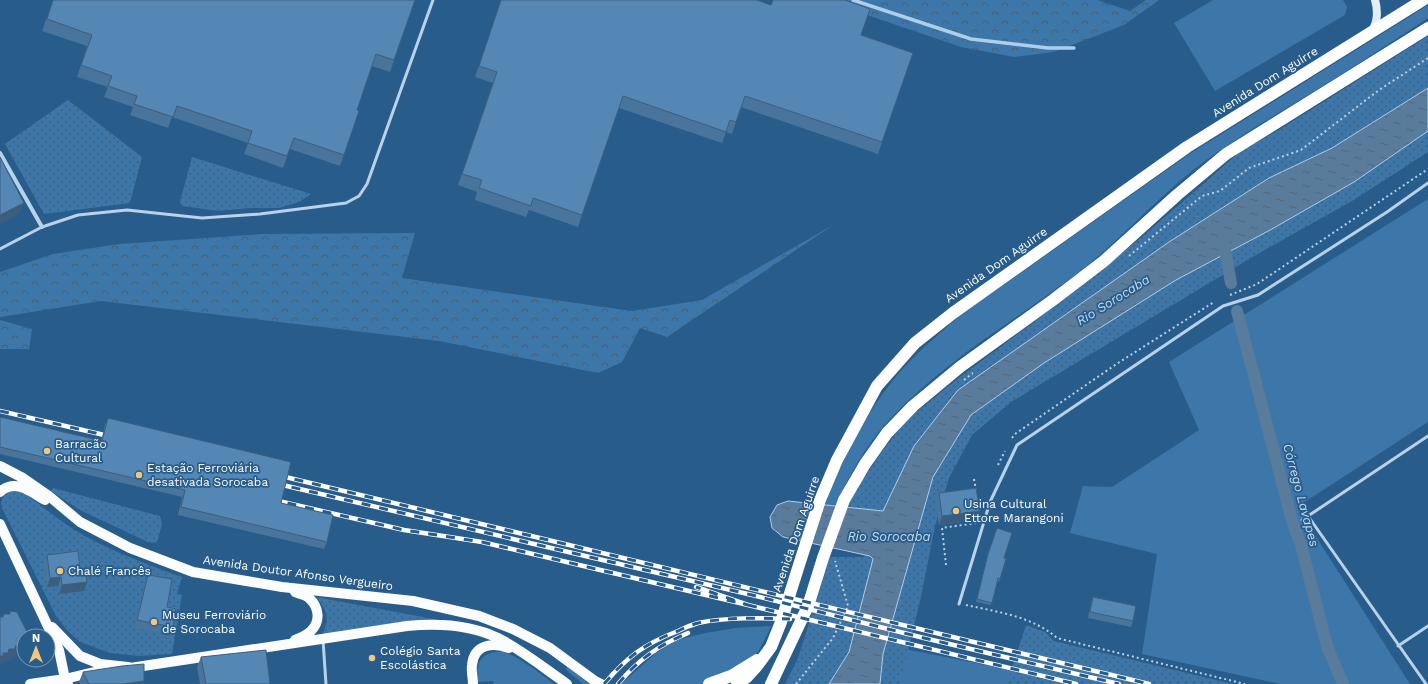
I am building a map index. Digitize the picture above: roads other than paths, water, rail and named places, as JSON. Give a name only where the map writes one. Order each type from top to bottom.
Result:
[{"type":"highway","name":"Avenida Dom Aguirre","points":[[737,684],[747,677],[771,647],[781,622],[820,500],[837,460],[877,386],[915,343],[953,313],[1187,147],[1423,0]]},
{"type":"highway","points":[[771,684],[808,606],[828,557],[844,500],[864,464],[887,433],[913,406],[960,367],[1104,261],[1177,195],[1226,154],[1428,28]]},
{"type":"highway","points":[[780,684],[794,655],[808,606]]},
{"type":"highway","points":[[709,684],[731,676],[753,662],[771,647]]},
{"type":"main road","name":"Avenida Doutor Afonso Vergueiro","points":[[0,466],[23,478],[49,496],[80,522],[130,548],[193,572],[282,587],[344,595],[413,601],[479,616],[513,629],[550,648],[601,684]]},
{"type":"main road","points":[[0,492],[6,487],[15,485],[24,488],[80,522]]},
{"type":"main road","points":[[0,524],[59,650],[64,682]]},
{"type":"main road","points":[[282,587],[308,597],[316,606],[318,615],[317,624],[310,632],[286,644]]},
{"type":"main road","points":[[44,619],[80,656],[100,664],[130,668]]},
{"type":"main road","points":[[30,684],[64,682],[105,670],[130,668],[428,624],[459,626],[481,631],[496,637],[511,644],[567,684]]},
{"type":"main road","points":[[473,684],[472,665],[474,655],[481,647],[492,644],[500,645],[530,659]]},
{"type":"street","points":[[1370,34],[1374,28],[1376,19],[1377,8],[1375,0]]},
{"type":"street","points":[[0,153],[42,227]]},
{"type":"lane","points":[[0,248],[42,227],[78,215],[127,210],[202,218],[260,214],[346,203],[359,196],[367,184],[433,0]]},
{"type":"lane","points":[[959,604],[990,502],[1017,445],[1223,306],[1258,295],[1388,212],[1428,183]]},
{"type":"lane","points":[[1302,520],[1428,436]]},
{"type":"lane","points":[[1308,516],[1426,684]]},
{"type":"lane","points":[[1398,646],[1428,626]]},
{"type":"lane","points":[[323,639],[326,684]]},
{"type":"water","name":"Rio Sorocaba","points":[[1428,88],[1428,131],[1354,182],[1272,229],[1176,280],[1044,363],[971,415],[933,477],[883,654],[880,684],[829,684],[849,652],[873,559],[870,556],[783,537],[772,528],[770,517],[777,505],[788,501],[883,511],[914,446],[958,390],[1169,242],[1269,178],[1332,148]]},
{"type":"waterway","points":[[853,0],[971,39],[1048,48],[1074,48]]},
{"type":"waterway","name":"Córrego Lavapes","points":[[1223,239],[1231,283]]},
{"type":"waterway","name":"Córrego Lavapes","points":[[1237,311],[1327,646],[1343,684]]},
{"type":"railway","points":[[0,411],[113,437]]},
{"type":"railway","points":[[277,475],[1149,684]]},
{"type":"railway","points":[[274,483],[752,595],[924,638],[1119,684]]},
{"type":"railway","points":[[270,499],[404,530],[482,542],[748,605],[696,587]]},
{"type":"railway","points":[[748,605],[1076,684]]},
{"type":"railway","points":[[604,684],[620,666],[646,646],[698,623],[732,619],[790,619]]},
{"type":"railway","points":[[618,684],[641,660],[658,648],[688,633]]},
{"type":"place","name":"Barracão Cultural","points":[[47,451]]},
{"type":"place","name":"Estação Ferroviária desativada Sorocaba","points":[[139,475]]},
{"type":"place","name":"Usina Cultural Ettore Marangoni","points":[[956,511]]},
{"type":"place","name":"Chalé Francês","points":[[60,571]]},
{"type":"place","name":"Museu Ferroviário de Sorocaba","points":[[154,622]]},
{"type":"place","name":"Colégio Santa Escolástica","points":[[372,658]]}]
